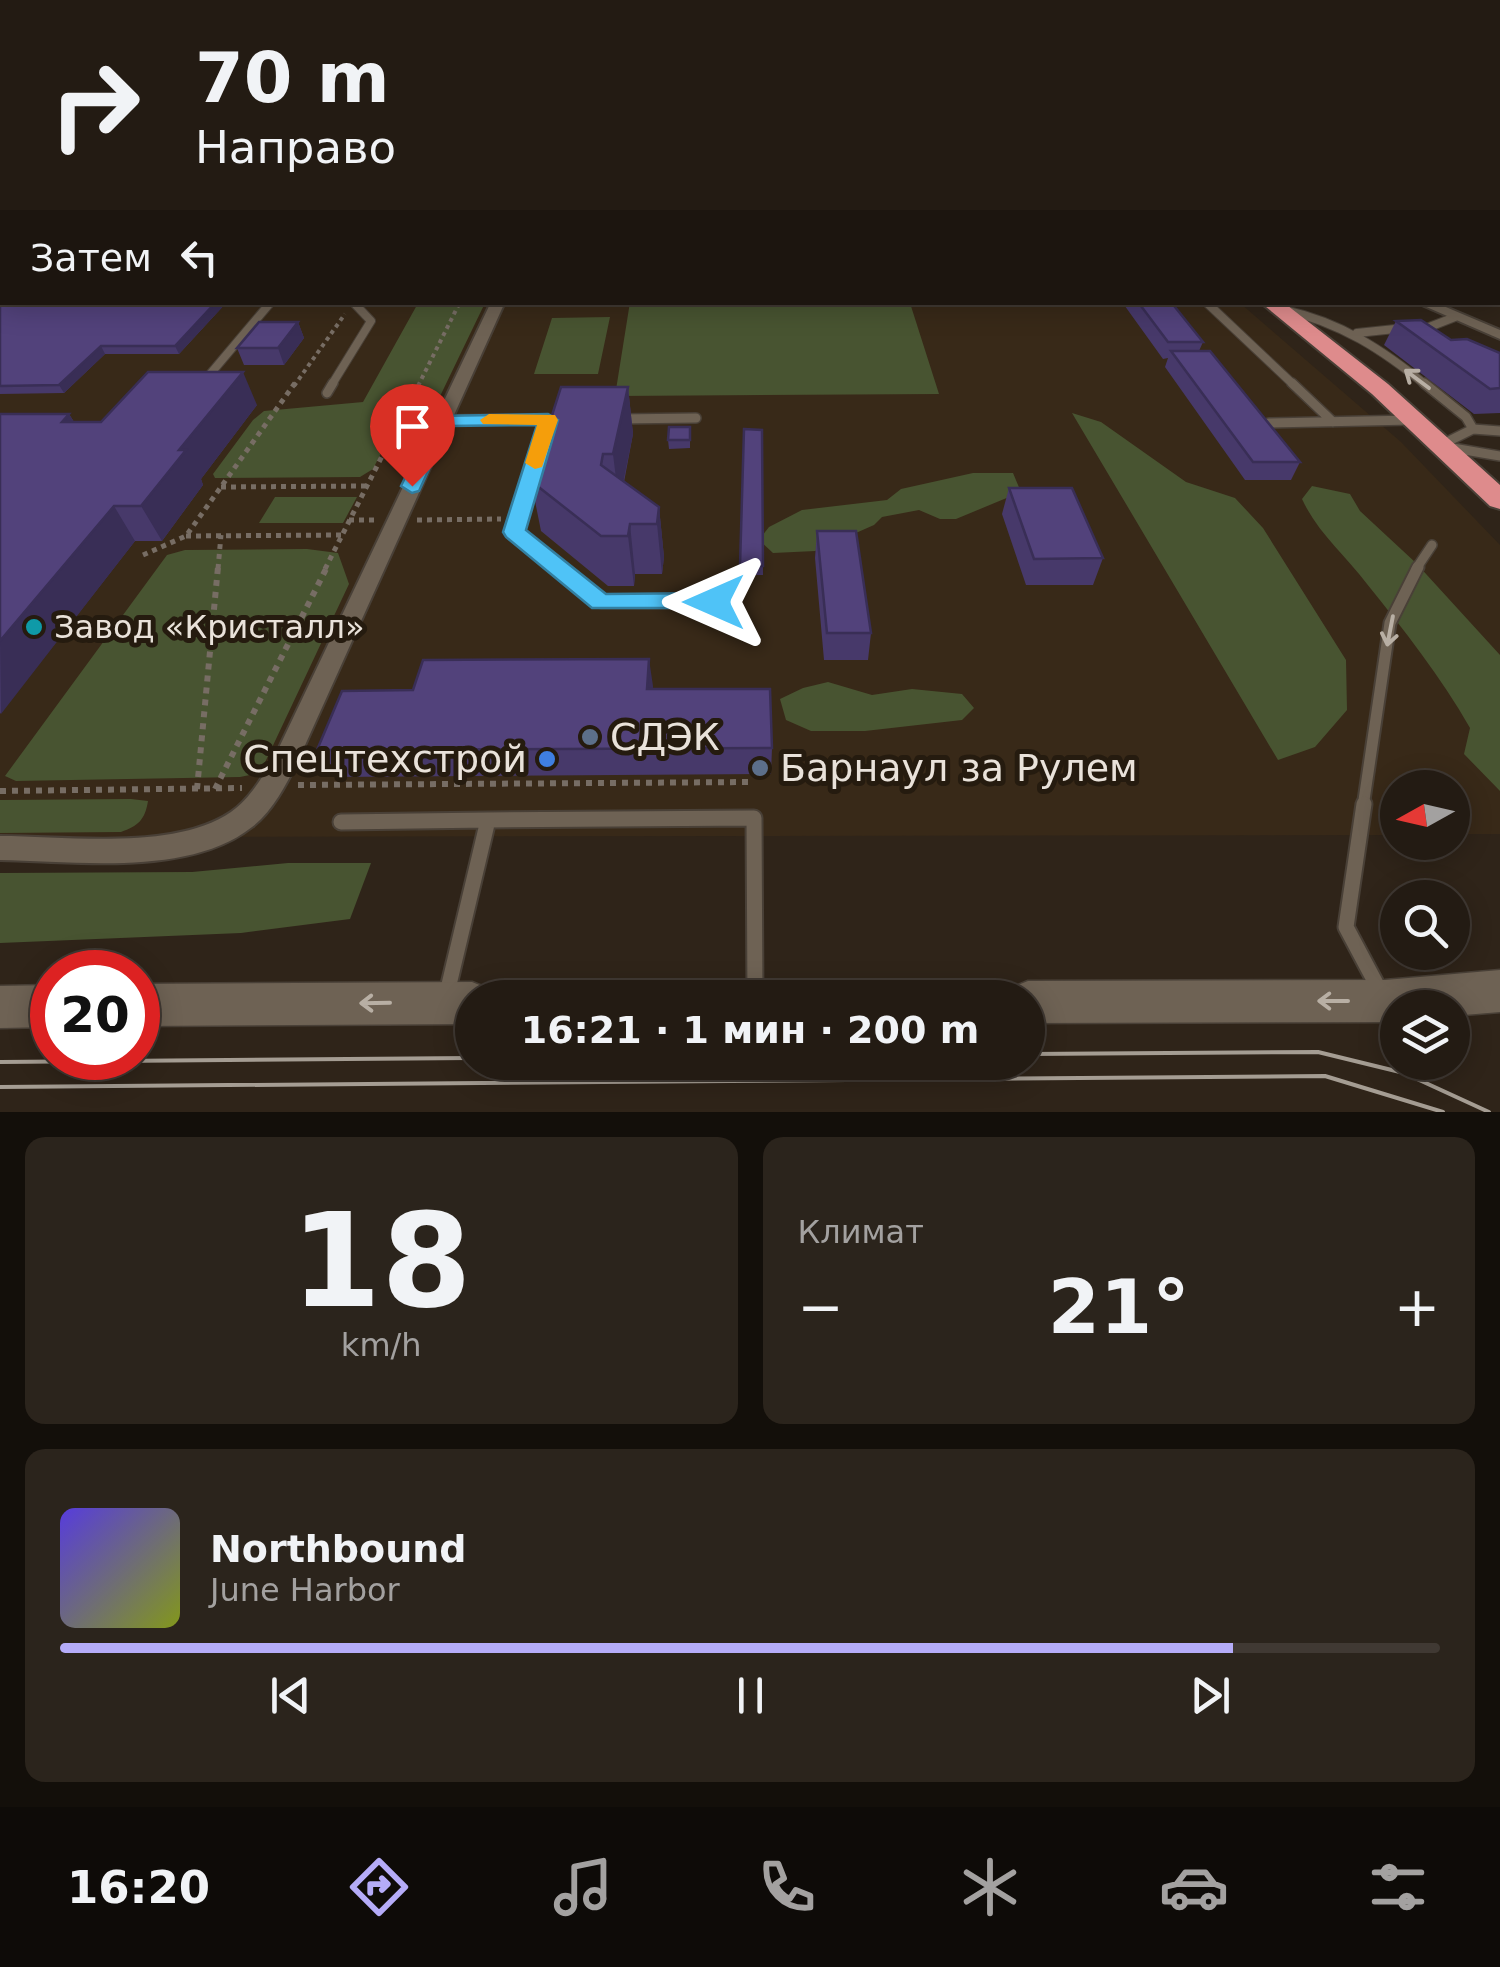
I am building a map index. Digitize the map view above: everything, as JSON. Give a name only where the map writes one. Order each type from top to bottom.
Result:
[{"type":"highway","points":[[1275,306],[1412,420],[1500,500]]},
{"type":"main road","points":[[1470,994],[1500,991]]},
{"type":"main road","points":[[1045,1002],[1380,1001]]},
{"type":"main road","points":[[160,1006],[455,1002]]},
{"type":"main road","points":[[0,1007],[30,1006]]},
{"type":"street","points":[[0,848],[181,846],[215,836],[244,818],[270,787],[322,684],[497,305]]},
{"type":"street","points":[[1428,305],[1500,335]]},
{"type":"lane","points":[[211,373],[268,305]]},
{"type":"lane","points":[[327,393],[372,321],[355,305]]},
{"type":"lane","points":[[1209,305],[1333,422]]},
{"type":"lane","points":[[1275,306],[1315,314],[1356,333],[1466,417],[1473,430]]},
{"type":"lane","points":[[1409,335],[1456,317]]},
{"type":"lane","points":[[1356,333],[1395,329],[1428,344]]},
{"type":"lane","points":[[604,419],[696,418]]},
{"type":"lane","points":[[442,420],[567,419]]},
{"type":"lane","points":[[548,420],[514,532],[600,602],[714,602]]},
{"type":"lane","points":[[1269,423],[1412,420]]},
{"type":"lane","points":[[1440,446],[1473,430],[1500,431]]},
{"type":"lane","points":[[1440,446],[1500,456]]},
{"type":"lane","points":[[1380,992],[1346,928],[1390,623],[1404,586],[1432,545]]},
{"type":"lane","points":[[341,822],[754,818],[755,980]]},
{"type":"lane","points":[[463,980],[488,820]]},
{"type":"path","points":[[186,536],[352,305]]},
{"type":"path","points":[[214,789],[458,305]]},
{"type":"path","points":[[221,487],[366,486]]},
{"type":"path","points":[[349,520],[518,519]]},
{"type":"path","points":[[142,556],[186,536],[341,535]]},
{"type":"path","points":[[196,789],[221,536]]},
{"type":"path","points":[[0,792],[754,782]]},
{"type":"shaded area","points":[[0,305],[1242,305],[1401,442],[1500,545],[1500,834],[1470,834],[1470,770],[1380,770],[1380,835],[0,837]]},
{"type":"green space","points":[[417,305],[484,305],[430,417],[415,427],[392,431],[373,469],[360,477],[215,478],[213,474],[264,411],[363,402]]},
{"type":"green space","points":[[630,305],[911,305],[939,394],[615,396]]},
{"type":"green space","points":[[610,317],[598,374],[534,374],[552,318]]},
{"type":"green space","points":[[1072,413],[1101,422],[1186,482],[1235,498],[1263,528],[1346,660],[1347,710],[1315,747],[1278,760]]},
{"type":"green space","points":[[973,473],[1013,473],[1021,492],[956,519],[940,519],[919,510],[882,517],[874,525],[815,551],[773,553],[759,540],[769,527],[802,510],[887,500],[901,489]]},
{"type":"green space","points":[[1312,486],[1350,494],[1360,511],[1416,563],[1500,655],[1500,791],[1464,754],[1470,728],[1434,672],[1308,511],[1302,499]]},
{"type":"green space","points":[[275,497],[357,497],[343,523],[259,523]]},
{"type":"green space","points":[[307,549],[338,553],[349,584],[260,773],[240,777],[16,781],[5,776],[167,555],[185,550]]},
{"type":"green space","points":[[828,682],[872,695],[912,689],[962,694],[974,708],[962,720],[865,731],[811,731],[786,720],[780,699]]},
{"type":"green space","points":[[0,800],[148,801],[147,808],[140,821],[121,832],[0,833]]},
{"type":"green space","points":[[288,863],[371,863],[350,919],[241,933],[0,943],[0,873],[192,872]]},
{"type":"building","points":[[0,305],[213,305],[175,346],[101,346],[59,385],[0,386]]},
{"type":"building","points":[[1140,305],[1173,305],[1203,342],[1168,342]]},
{"type":"building","points":[[1421,320],[1451,340],[1467,339],[1500,353],[1500,388],[1490,389],[1396,321]]},
{"type":"building","points":[[259,322],[298,322],[278,348],[237,348]]},
{"type":"building","points":[[1171,351],[1210,351],[1300,462],[1253,462]]},
{"type":"building","points":[[148,372],[243,372],[179,450],[186,450],[141,506],[114,506],[0,641],[0,414],[69,414],[62,422],[101,422]]},
{"type":"building","points":[[561,387],[628,387],[613,454],[603,454],[601,465],[659,507],[657,524],[630,524],[628,536],[601,536],[531,481]]},
{"type":"building","points":[[669,427],[690,427],[690,440],[668,440]]},
{"type":"building","points":[[744,429],[762,430],[763,566],[740,566]]},
{"type":"building","points":[[1009,488],[1072,488],[1103,558],[1034,559]]},
{"type":"building","points":[[817,531],[856,531],[871,633],[827,633]]},
{"type":"building","points":[[649,659],[647,689],[770,689],[772,748],[317,750],[342,691],[413,690],[423,660]]},
{"type":"tram line","points":[[1045,1054],[1318,1052],[1404,1073],[1489,1112]]},
{"type":"tram line","points":[[0,1062],[455,1058]]},
{"type":"tram line","points":[[0,1087],[1325,1076],[1443,1112]]},
{"type":"slow traffic","points":[[489,420],[548,420],[535,463]]},
{"type":"place","name":"Завод «Кристалл»","points":[[34,627]]},
{"type":"place","name":"СДЭК","points":[[590,737]]},
{"type":"place","name":"Спецтехстрой","points":[[547,759]]},
{"type":"place","name":"Барнаул за Рулем","points":[[760,768]]},
{"type":"route","points":[[412,486],[442,420],[548,420],[514,532],[600,602],[714,602]]}]
